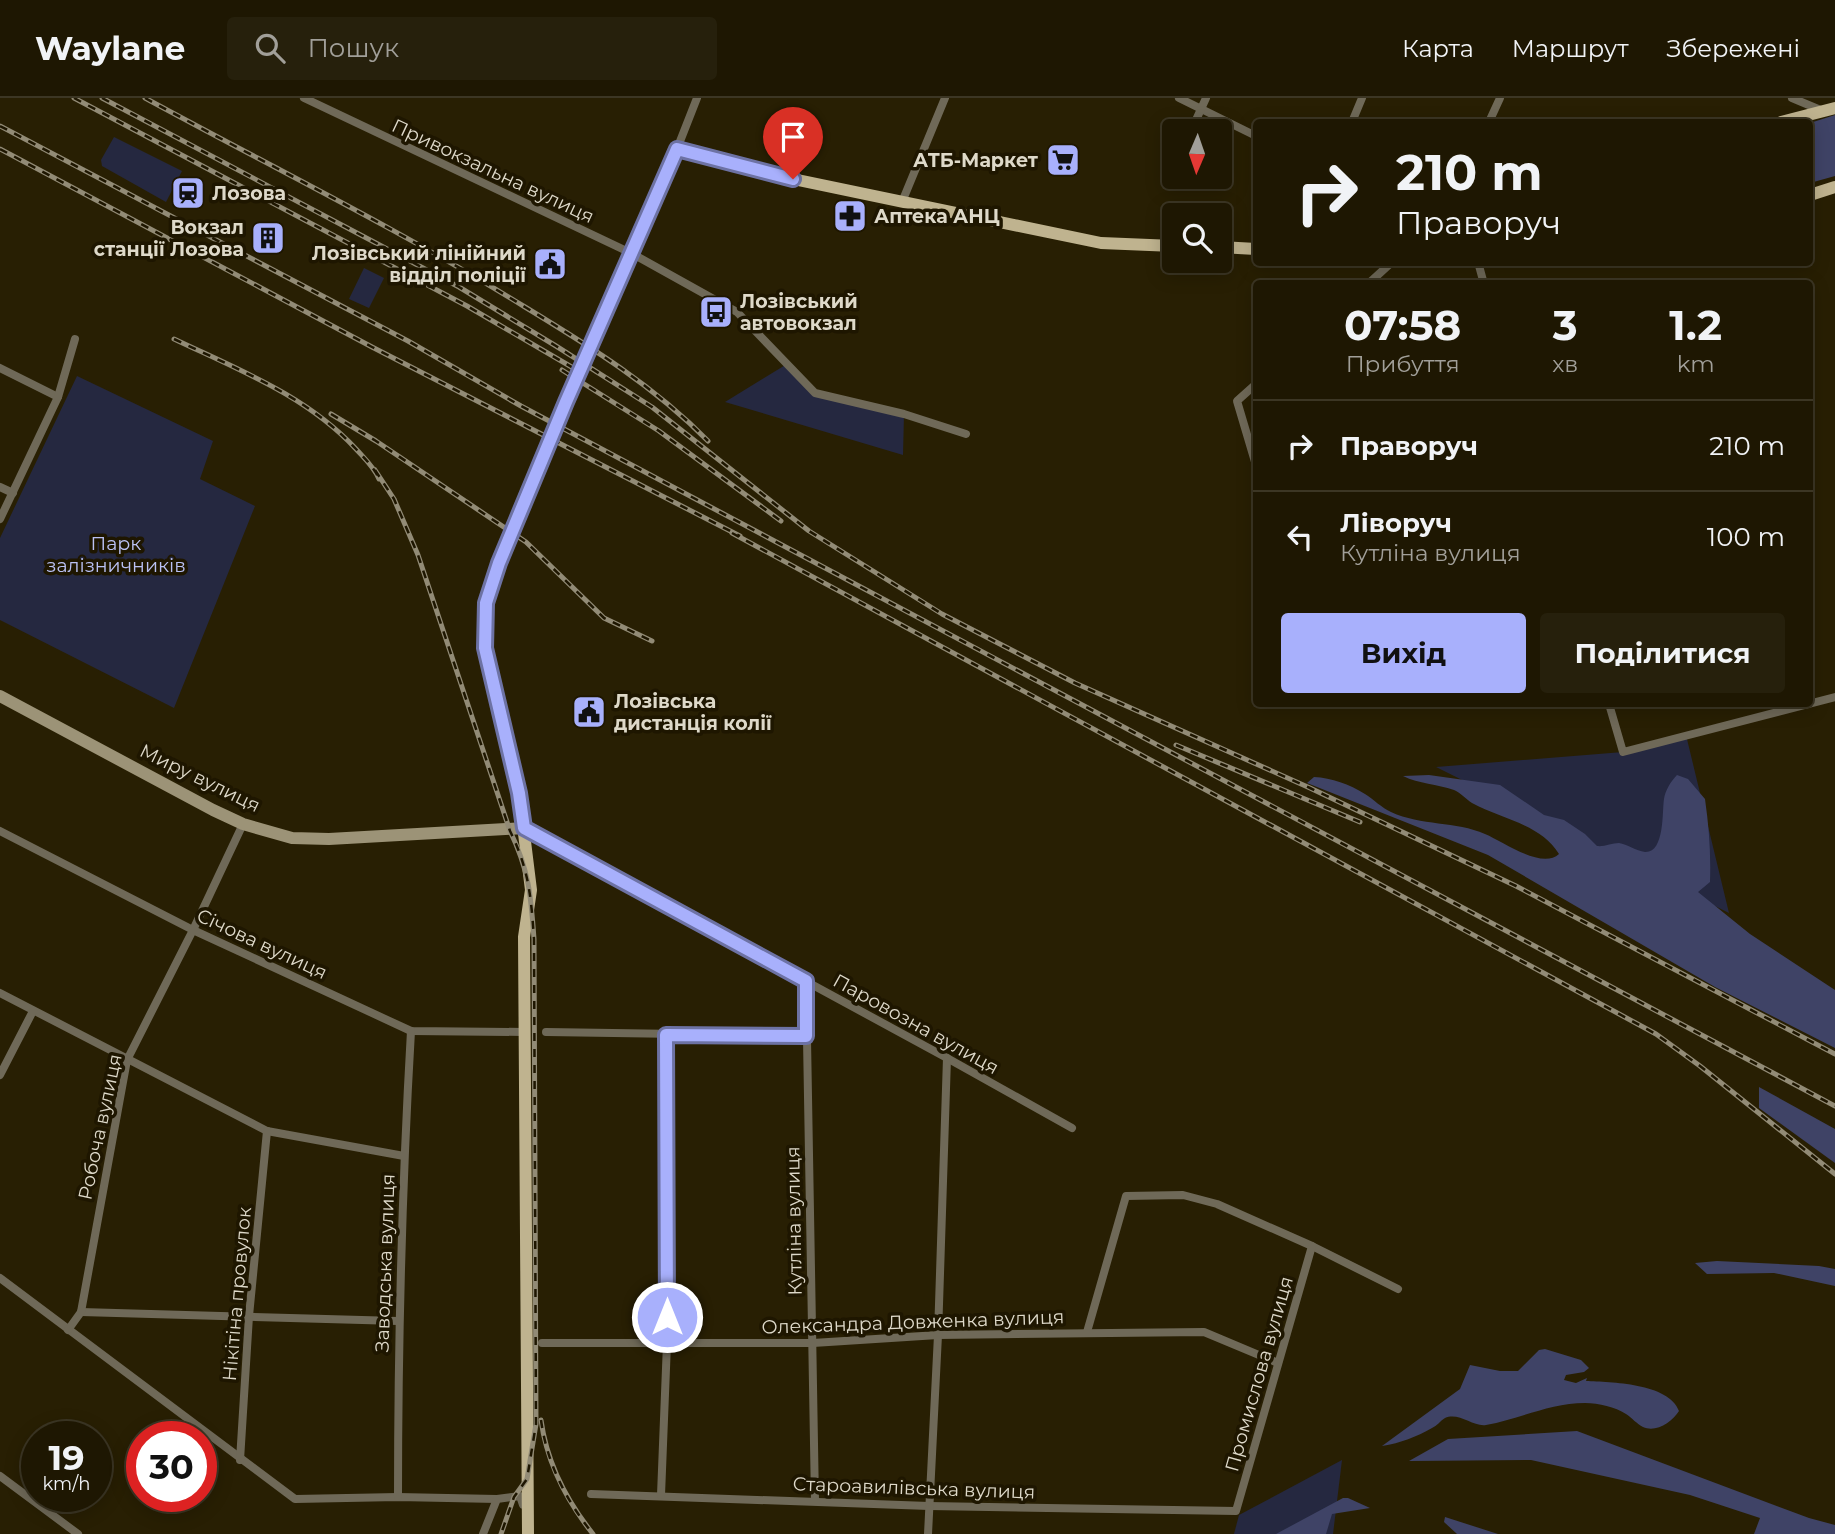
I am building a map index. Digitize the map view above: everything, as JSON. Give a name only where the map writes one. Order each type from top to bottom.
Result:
[{"type":"main road","points":[[1794,119],[1829,110]]},
{"type":"main road","points":[[528,1534],[524,937],[531,890],[519,793],[485,648],[486,603],[499,563],[608,304],[677,149],[793,179],[1101,243],[1162,246]]},
{"type":"main road","points":[[1813,194],[1835,187]]},
{"type":"main road","points":[[1232,248],[1253,249]]},
{"type":"main road","name":"Миру вулиця","points":[[0,696],[243,824],[292,838],[329,839],[524,828]]},
{"type":"street","name":"Привокзальна вулиця","points":[[304,98],[631,253],[737,312],[815,393],[904,414],[966,434]]},
{"type":"street","points":[[677,149],[697,98]]},
{"type":"street","points":[[902,202],[944,98]]},
{"type":"street","points":[[1178,98],[1253,135]]},
{"type":"street","points":[[1196,119],[1206,98]]},
{"type":"street","points":[[1353,119],[1362,98]]},
{"type":"street","points":[[1490,119],[1500,98]]},
{"type":"street","points":[[1792,98],[1829,110]]},
{"type":"street","points":[[1372,280],[1388,266]]},
{"type":"street","points":[[0,519],[58,397],[75,339]]},
{"type":"street","points":[[0,368],[58,397]]},
{"type":"street","points":[[1253,387],[1237,401],[1253,455]]},
{"type":"street","points":[[0,486],[13,493]]},
{"type":"street","points":[[1813,703],[1835,697]]},
{"type":"street","points":[[1610,707],[1623,752],[1796,707]]},
{"type":"street","name":"Робоча вулиця","points":[[68,1330],[81,1312],[127,1060],[243,824]]},
{"type":"street","name":"Паровозна вулиця","points":[[524,828],[1072,1128]]},
{"type":"street","name":"Січова вулиця","points":[[0,831],[193,930],[411,1031],[524,1032]]},
{"type":"street","name":"Кутліна вулиця","points":[[806,981],[815,1501]]},
{"type":"street","points":[[0,993],[267,1131],[404,1156]]},
{"type":"street","points":[[0,1075],[33,1011]]},
{"type":"street","name":"Заводська вулиця","points":[[398,1496],[398,1321],[411,1031]]},
{"type":"street","points":[[546,1032],[806,1036]]},
{"type":"street","points":[[662,1495],[667,1343],[666,1035]]},
{"type":"street","points":[[928,1534],[947,1058]]},
{"type":"street","name":"Нікітіна провулок","points":[[240,1460],[249,1316],[267,1131]]},
{"type":"street","points":[[1087,1332],[1126,1196],[1183,1195],[1217,1204],[1312,1246],[1398,1289]]},
{"type":"street","name":"Промислова вулиця","points":[[1236,1511],[1312,1246]]},
{"type":"street","points":[[0,1278],[295,1499],[398,1496],[497,1499],[520,1496],[523,1505]]},
{"type":"street","points":[[81,1312],[398,1321]]},
{"type":"street","name":"Олександра Довженка вулиця","points":[[542,1343],[813,1343],[938,1335],[1204,1332],[1278,1363]]},
{"type":"street","points":[[0,1476],[78,1534]]},
{"type":"street","name":"Староавилівська вулиця","points":[[591,1494],[929,1506],[1236,1511]]},
{"type":"street","points":[[483,1534],[497,1499]]},
{"type":"green space","points":[[114,137],[182,171],[166,202],[102,166],[101,160]]},
{"type":"green space","points":[[364,268],[384,278],[369,308],[349,299]]},
{"type":"green space","points":[[787,364],[815,393],[904,414],[903,455],[725,402]]},
{"type":"green space","name":"Парк залізничників","points":[[77,376],[213,441],[200,479],[255,506],[174,708],[0,620],[0,538]]},
{"type":"green space","points":[[1686,735],[1729,913],[1436,767],[1623,752]]},
{"type":"green space","points":[[1342,1460],[1333,1534],[1234,1534],[1239,1515]]},
{"type":"shaded area","points":[[1835,115],[1835,176],[1813,182],[1813,122]]},
{"type":"shaded area","points":[[1429,775],[1500,785],[1544,815],[1564,820],[1597,846],[1619,843],[1645,852],[1651,851],[1659,839],[1664,799],[1669,786],[1677,775],[1688,779],[1705,799],[1709,830],[1710,882],[1698,892],[1750,934],[1835,990],[1835,1048],[1715,987],[1488,855],[1307,783],[1314,777],[1334,780],[1359,790],[1388,810],[1414,820],[1474,830],[1533,857],[1552,858],[1559,854],[1551,844],[1531,829],[1483,809],[1457,791],[1403,776]]},
{"type":"shaded area","points":[[1759,1087],[1835,1129],[1835,1163],[1759,1108]]},
{"type":"shaded area","points":[[1717,1261],[1835,1269],[1835,1286],[1774,1273],[1707,1274],[1695,1263]]},
{"type":"shaded area","points":[[1545,1349],[1581,1360],[1589,1368],[1584,1372],[1566,1375],[1564,1380],[1576,1383],[1587,1378],[1586,1381],[1652,1389],[1673,1402],[1679,1411],[1668,1422],[1653,1429],[1643,1427],[1617,1409],[1590,1403],[1547,1408],[1486,1425],[1450,1417],[1414,1437],[1382,1446],[1460,1389],[1470,1365],[1500,1371],[1518,1371],[1539,1350]]},
{"type":"shaded area","points":[[1577,1431],[1809,1518],[1835,1525],[1835,1534],[1754,1534],[1760,1518],[1690,1495],[1531,1460],[1409,1461],[1448,1439]]},
{"type":"shaded area","points":[[1343,1498],[1370,1508],[1332,1514],[1326,1534],[1276,1534]]},
{"type":"shaded area","points":[[1445,1517],[1498,1534],[1457,1534],[1444,1522]]},
{"type":"railway","points":[[74,98],[467,306],[575,369]]},
{"type":"railway","points":[[102,98],[459,287],[556,346],[652,407],[809,531],[942,614],[1075,683],[1310,788],[1516,886],[1835,1054]]},
{"type":"railway","points":[[145,98],[384,226],[525,307],[598,352],[644,385],[708,441]]},
{"type":"railway","points":[[0,126],[408,341],[521,406],[1835,1106]]},
{"type":"railway","points":[[0,149],[372,347],[740,536]]},
{"type":"railway","points":[[174,339],[247,373],[316,414],[356,449],[379,479]]},
{"type":"railway","points":[[562,370],[659,431],[781,521]]},
{"type":"railway","points":[[331,414],[376,441],[526,542],[604,618],[652,641]]},
{"type":"railway","points":[[375,470],[394,499],[418,555],[521,858],[530,896],[534,939],[536,1424],[527,1479],[514,1497],[501,1534]]},
{"type":"railway","points":[[732,533],[1656,1034],[1835,1174]]},
{"type":"railway","points":[[1176,745],[1360,822]]},
{"type":"railway","points":[[541,1420],[548,1452],[559,1481],[593,1534]]},
{"type":"place","name":"АТБ-Маркет","points":[[1063,160]]},
{"type":"place","name":"Лозова","points":[[188,193]]},
{"type":"place","name":"Аптека АНЦ","points":[[850,216]]},
{"type":"place","name":"Вокзал станції Лозова","points":[[268,238]]},
{"type":"place","name":"Лозівський лінійний відділ поліції","points":[[550,264]]},
{"type":"place","name":"Лозівський автовокзал","points":[[716,312]]},
{"type":"place","name":"Лозівська дистанція колії","points":[[589,712]]},
{"type":"route","points":[[667,1317],[666,1035],[806,1036],[806,981],[524,828],[519,793],[485,648],[486,603],[499,563],[566,402],[677,149],[793,179]]}]
